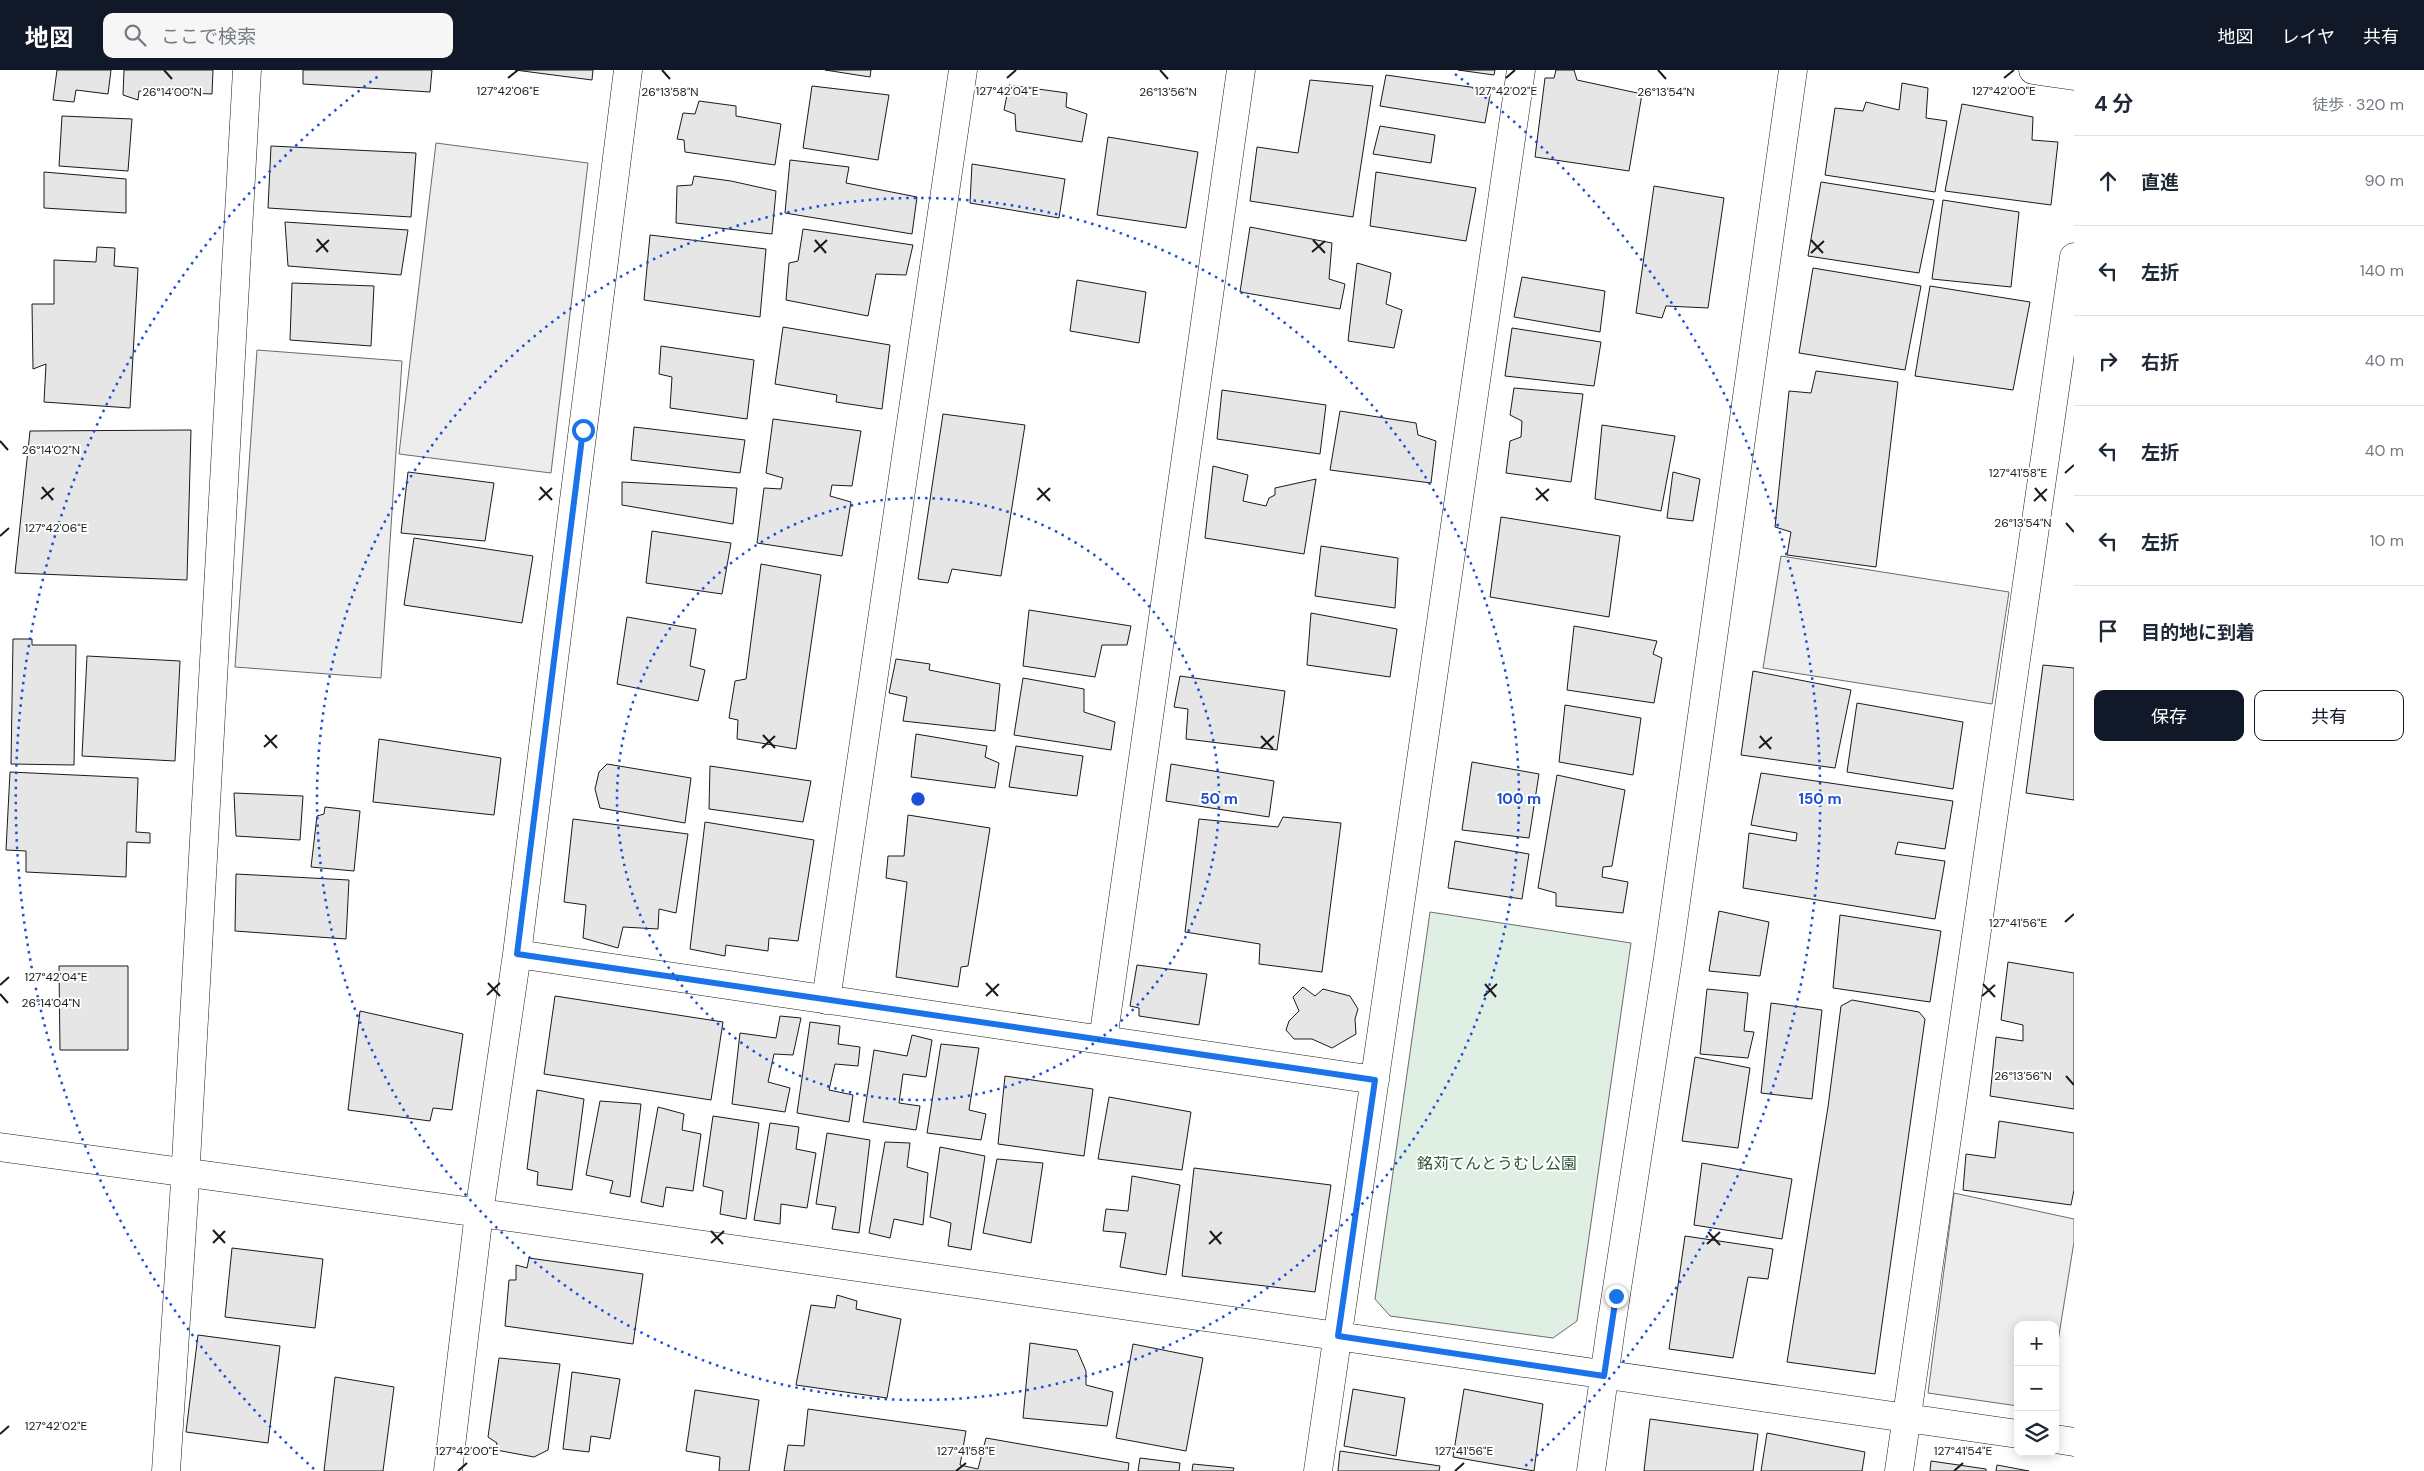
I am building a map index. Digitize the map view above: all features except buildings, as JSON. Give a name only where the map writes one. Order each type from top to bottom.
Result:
[{"type":"street","points":[[166,1471],[186,1173],[247,70]]},
{"type":"street","points":[[448,1471],[479,1213],[517,954],[628,70]]},
{"type":"street","points":[[826,1000],[963,70]]},
{"type":"street","points":[[1103,1040],[1241,70]]},
{"type":"street","points":[[1318,1471],[1521,70]]},
{"type":"street","points":[[1591,1471],[1668,958],[1793,70]]},
{"type":"street","points":[[2033,70],[2074,76]]},
{"type":"street","points":[[1899,1471],[2074,257]]},
{"type":"street","points":[[517,954],[1375,1080]]},
{"type":"street","points":[[0,1147],[479,1213],[2014,1433]]},
{"type":"street","points":[[2059,1440],[2074,1442]]},
{"type":"green space","name":"銘苅てんとうむし公園","points":[[1430,912],[1631,943],[1577,1321],[1553,1338],[1390,1316],[1375,1299]]},
{"type":"shaded area","points":[[436,143],[588,163],[551,473],[399,454]]},
{"type":"shaded area","points":[[257,350],[402,361],[381,678],[235,667]]},
{"type":"shaded area","points":[[1781,556],[2009,592],[1992,704],[1763,668]]},
{"type":"shaded area","points":[[1954,1193],[2074,1219],[2074,1242],[2059,1335],[2059,1321],[2014,1321],[2014,1405],[1928,1393]]},
{"type":"route","points":[[583,430],[517,954],[1375,1080],[1338,1336],[1604,1376],[1616,1296]]}]
